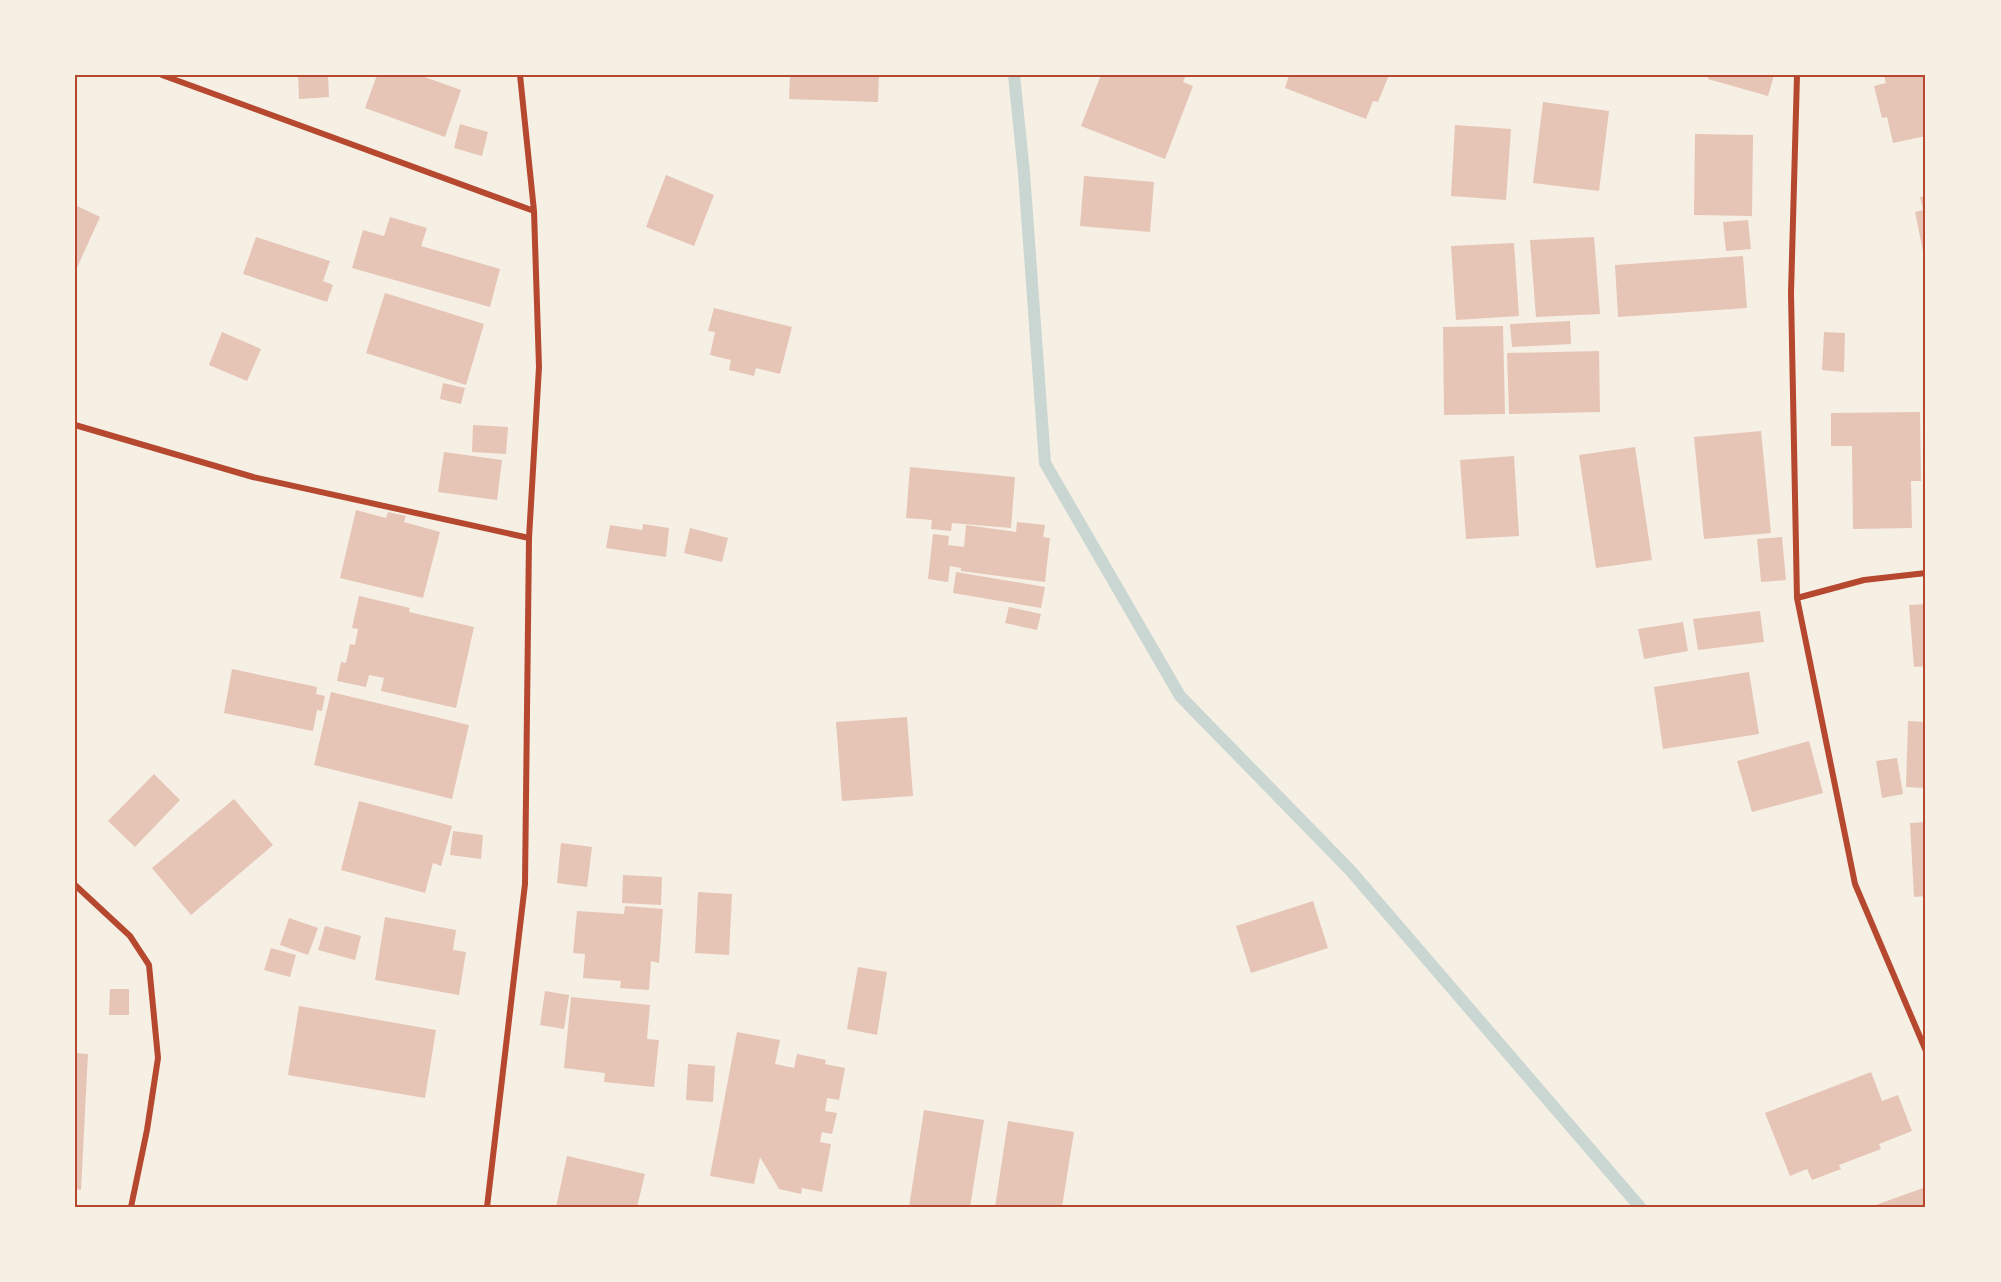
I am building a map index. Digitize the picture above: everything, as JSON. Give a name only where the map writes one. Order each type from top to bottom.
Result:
[{"type":"street","points":[[162,75],[534,211]]},
{"type":"street","points":[[487,1207],[525,884],[529,538],[539,367],[534,211],[520,75]]},
{"type":"street","points":[[1797,75],[1791,293],[1797,598],[1855,884],[1926,1051]]},
{"type":"street","points":[[75,425],[253,477],[529,538]]},
{"type":"street","points":[[1797,598],[1863,580],[1926,573]]},
{"type":"street","points":[[75,885],[130,936],[149,965],[158,1058],[147,1130],[131,1207]]},
{"type":"building","points":[[298,75],[328,75],[329,97],[299,99]]},
{"type":"building","points":[[377,75],[419,75],[461,90],[445,137],[365,108]]},
{"type":"building","points":[[790,75],[879,75],[878,102],[789,99]]},
{"type":"building","points":[[1101,75],[1186,75],[1183,82],[1193,86],[1165,159],[1081,126]]},
{"type":"building","points":[[1289,75],[1389,75],[1378,102],[1373,101],[1366,119],[1285,88]]},
{"type":"building","points":[[1709,75],[1774,75],[1768,96],[1708,79]]},
{"type":"building","points":[[1884,75],[1926,75],[1926,136],[1893,143],[1887,117],[1882,118],[1874,86],[1886,83]]},
{"type":"building","points":[[1543,102],[1609,111],[1599,191],[1533,183]]},
{"type":"building","points":[[460,124],[488,132],[482,156],[454,148]]},
{"type":"building","points":[[1455,125],[1511,129],[1506,200],[1451,196]]},
{"type":"building","points":[[1695,134],[1753,135],[1752,216],[1694,215]]},
{"type":"building","points":[[666,175],[714,195],[694,246],[646,227]]},
{"type":"building","points":[[1084,176],[1154,182],[1150,232],[1080,226]]},
{"type":"building","points":[[1926,196],[1925,261],[1915,212],[1923,210],[1920,197]]},
{"type":"building","points":[[75,205],[100,217],[75,272]]},
{"type":"building","points":[[390,217],[427,228],[421,246],[500,269],[490,307],[352,268],[363,230],[384,236]]},
{"type":"building","points":[[1748,220],[1751,249],[1726,251],[1723,222]]},
{"type":"building","points":[[256,237],[330,261],[323,281],[333,285],[327,302],[243,274]]},
{"type":"building","points":[[1594,237],[1600,314],[1536,317],[1530,240]]},
{"type":"building","points":[[1514,243],[1519,316],[1456,320],[1451,246]]},
{"type":"building","points":[[1743,256],[1747,308],[1618,317],[1615,265]]},
{"type":"building","points":[[385,293],[484,324],[466,385],[366,353]]},
{"type":"building","points":[[714,308],[792,327],[780,374],[756,368],[754,376],[729,370],[731,360],[710,355],[715,332],[708,331]]},
{"type":"building","points":[[1570,321],[1571,344],[1512,347],[1510,324]]},
{"type":"building","points":[[1503,326],[1505,414],[1444,415],[1443,327]]},
{"type":"building","points":[[222,332],[261,349],[247,381],[209,365]]},
{"type":"building","points":[[1824,332],[1845,333],[1844,372],[1822,370]]},
{"type":"building","points":[[1599,351],[1600,412],[1509,414],[1507,353]]},
{"type":"building","points":[[443,383],[465,388],[461,404],[440,399]]},
{"type":"building","points":[[1920,412],[1921,481],[1911,481],[1912,528],[1853,529],[1852,446],[1831,446],[1831,413]]},
{"type":"building","points":[[473,425],[508,427],[506,454],[472,452]]},
{"type":"building","points":[[1761,431],[1771,533],[1704,539],[1694,437]]},
{"type":"building","points":[[1635,447],[1652,560],[1596,568],[1579,455]]},
{"type":"building","points":[[444,452],[502,460],[497,500],[438,492]]},
{"type":"building","points":[[1514,456],[1519,536],[1466,539],[1460,460]]},
{"type":"building","points":[[910,467],[1015,477],[1011,528],[952,523],[951,531],[931,529],[932,520],[906,518]]},
{"type":"building","points":[[356,510],[386,518],[388,512],[406,516],[404,522],[440,532],[423,598],[340,578]]},
{"type":"building","points":[[1017,522],[1045,525],[1043,537],[1050,538],[1045,582],[961,571],[961,568],[950,566],[948,582],[928,579],[933,534],[949,536],[948,545],[964,547],[966,525],[1016,532]]},
{"type":"building","points":[[643,524],[669,528],[666,557],[606,548],[610,525],[642,530]]},
{"type":"building","points":[[690,528],[728,538],[722,562],[684,553]]},
{"type":"building","points":[[1782,537],[1786,580],[1761,582],[1757,539]]},
{"type":"building","points":[[956,572],[1045,587],[1041,608],[953,593]]},
{"type":"building","points":[[359,596],[410,608],[409,612],[474,627],[456,708],[381,691],[384,678],[369,675],[366,687],[337,681],[341,662],[346,663],[350,644],[355,645],[358,629],[352,628]]},
{"type":"building","points":[[1926,604],[1926,666],[1914,667],[1909,605]]},
{"type":"building","points":[[1009,607],[1041,614],[1037,630],[1005,623]]},
{"type":"building","points":[[1760,611],[1764,642],[1698,650],[1693,619]]},
{"type":"building","points":[[1683,622],[1688,651],[1644,659],[1638,629]]},
{"type":"building","points":[[232,669],[317,687],[316,694],[325,696],[322,711],[317,710],[313,731],[224,713]]},
{"type":"building","points":[[1749,672],[1759,734],[1663,749],[1654,687]]},
{"type":"building","points":[[331,692],[469,725],[452,799],[314,765]]},
{"type":"building","points":[[907,717],[913,796],[842,801],[836,722]]},
{"type":"building","points":[[1908,721],[1926,722],[1926,788],[1906,787]]},
{"type":"building","points":[[1809,741],[1823,793],[1752,812],[1737,761]]},
{"type":"building","points":[[1897,758],[1903,794],[1882,798],[1876,761]]},
{"type":"building","points":[[154,774],[180,800],[135,847],[108,821]]},
{"type":"building","points":[[234,799],[273,845],[191,915],[152,868]]},
{"type":"building","points":[[359,801],[452,826],[441,866],[433,863],[425,893],[341,870]]},
{"type":"building","points":[[1926,822],[1926,896],[1914,897],[1910,823]]},
{"type":"building","points":[[453,831],[483,835],[481,859],[450,855]]},
{"type":"building","points":[[561,843],[592,847],[587,887],[557,883]]},
{"type":"building","points":[[623,875],[662,877],[661,905],[622,903]]},
{"type":"building","points":[[698,892],[732,894],[729,955],[695,953]]},
{"type":"building","points":[[1313,901],[1328,948],[1251,973],[1236,926]]},
{"type":"building","points":[[625,906],[663,909],[659,963],[651,961],[649,990],[620,988],[621,981],[583,978],[585,954],[573,953],[577,911],[624,914]]},
{"type":"building","points":[[385,917],[456,930],[453,950],[466,952],[459,995],[375,980]]},
{"type":"building","points":[[289,918],[318,928],[308,955],[280,945]]},
{"type":"building","points":[[325,926],[361,936],[355,960],[318,950]]},
{"type":"building","points":[[271,948],[296,955],[290,977],[264,970]]},
{"type":"building","points":[[858,967],[887,972],[877,1035],[847,1029]]},
{"type":"building","points":[[110,989],[129,989],[129,1015],[109,1015]]},
{"type":"building","points":[[545,991],[569,995],[564,1029],[540,1025]]},
{"type":"building","points":[[571,997],[650,1005],[647,1039],[659,1040],[654,1087],[604,1082],[605,1073],[564,1068]]},
{"type":"building","points":[[299,1006],[436,1030],[425,1098],[288,1075]]},
{"type":"building","points":[[737,1032],[780,1040],[775,1064],[794,1068],[797,1054],[826,1060],[825,1064],[845,1068],[839,1100],[827,1098],[825,1111],[837,1113],[832,1134],[822,1132],[820,1142],[831,1144],[822,1192],[802,1188],[801,1194],[779,1189],[760,1157],[754,1184],[710,1176]]},
{"type":"building","points":[[75,1053],[88,1054],[81,1190],[75,1189]]},
{"type":"building","points":[[688,1064],[715,1066],[713,1102],[686,1100]]},
{"type":"building","points":[[1871,1072],[1882,1101],[1898,1095],[1912,1131],[1879,1144],[1881,1149],[1839,1165],[1841,1169],[1812,1180],[1807,1169],[1790,1176],[1765,1113]]},
{"type":"building","points":[[924,1110],[984,1120],[970,1207],[909,1207]]},
{"type":"building","points":[[1008,1121],[1074,1132],[1062,1207],[995,1207]]},
{"type":"building","points":[[567,1156],[645,1174],[637,1207],[556,1207]]},
{"type":"building","points":[[1926,1187],[1926,1207],[1870,1207]]},
{"type":"waterway","points":[[1014,75],[1024,173],[1045,463],[1180,696],[1350,870],[1640,1207]]}]
